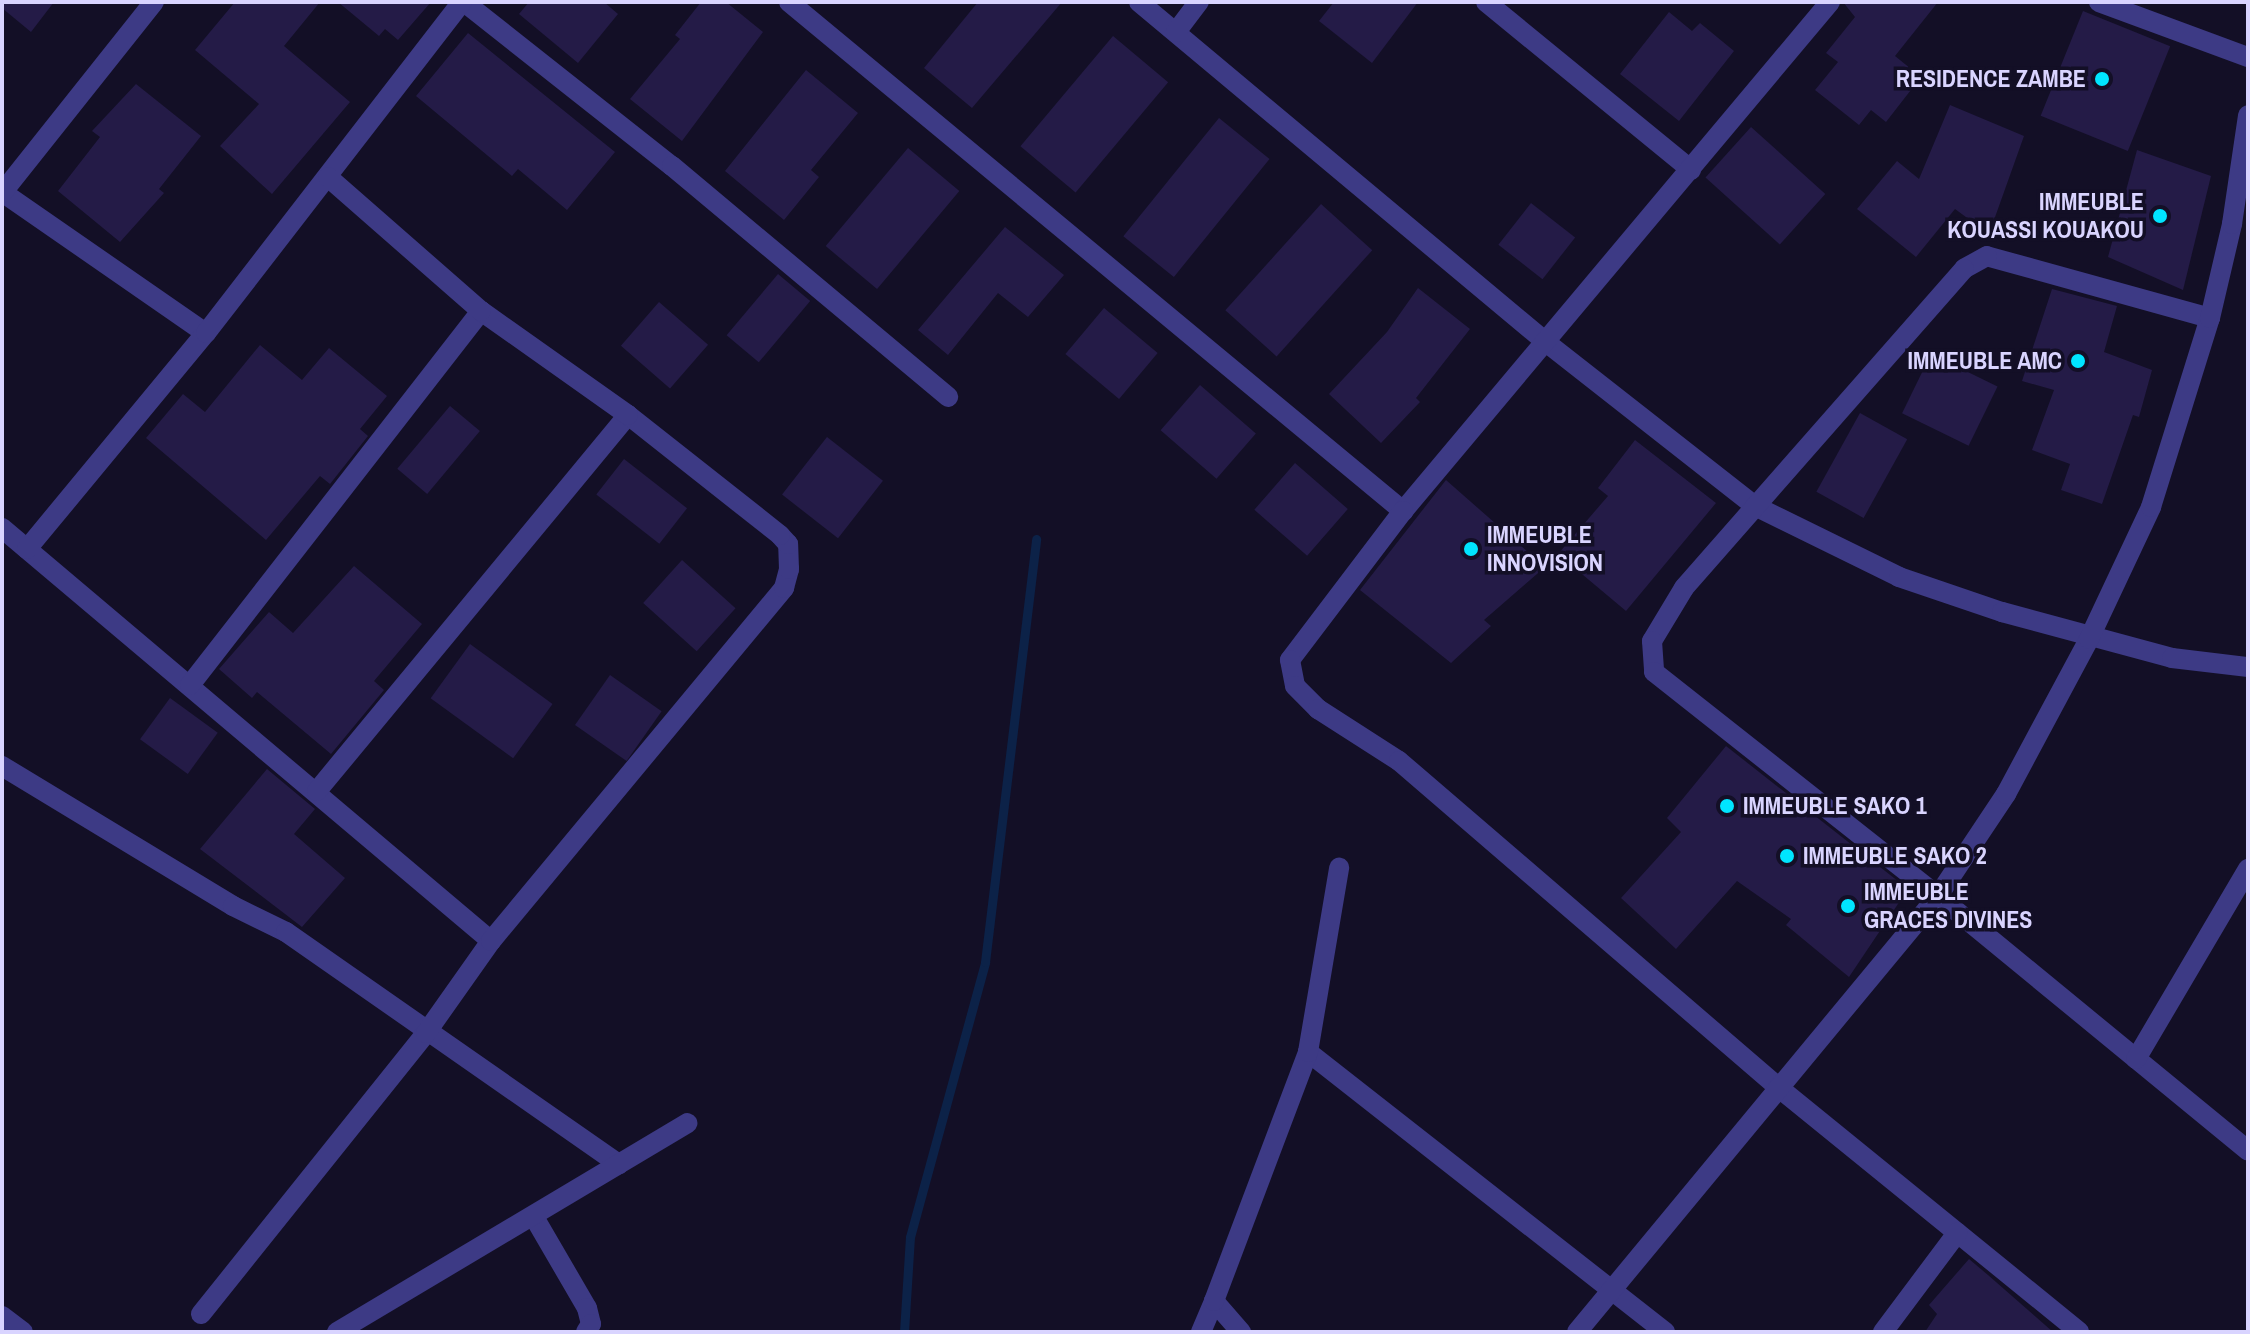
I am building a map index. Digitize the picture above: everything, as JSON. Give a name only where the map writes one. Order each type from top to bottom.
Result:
[{"type":"street","points":[[27,549],[206,333],[463,2],[672,166],[948,397]]},
{"type":"street","points":[[789,2],[1403,511]]},
{"type":"street","points":[[1139,2],[1547,343],[1755,506],[1899,577],[2089,639],[2172,658],[2248,667]]},
{"type":"street","points":[[1176,32],[1199,2]]},
{"type":"street","points":[[1486,2],[1691,170]]},
{"type":"street","points":[[1830,2],[1403,511],[1290,660],[1295,686],[1318,709],[1399,761],[1778,1087],[2079,1332]]},
{"type":"street","points":[[2099,2],[2248,57]]},
{"type":"street","points":[[144,6],[2,193],[206,333]]},
{"type":"street","points":[[1577,1332],[1938,896],[2006,794],[2089,639],[2151,507],[2210,318],[2232,224],[2248,115]]},
{"type":"street","points":[[201,1314],[426,1033],[491,941],[784,588],[789,569],[788,544],[780,535],[628,415],[481,311],[328,177]]},
{"type":"street","points":[[2210,318],[1987,256],[1964,269],[1929,304],[1684,588],[1652,641],[1654,672],[1938,896],[2248,1151]]},
{"type":"street","points":[[190,685],[481,311]]},
{"type":"street","points":[[317,791],[628,415]]},
{"type":"street","points":[[2,528],[491,941]]},
{"type":"street","points":[[2,766],[233,906],[286,932],[426,1033],[619,1164]]},
{"type":"street","points":[[1201,1332],[1308,1052],[1339,868]]},
{"type":"street","points":[[2136,1059],[2248,869]]},
{"type":"street","points":[[1308,1052],[1665,1332]]},
{"type":"street","points":[[337,1332],[687,1123]]},
{"type":"street","points":[[534,1217],[587,1308],[591,1324],[586,1332]]},
{"type":"street","points":[[1883,1332],[1957,1233]]},
{"type":"street","points":[[1214,1301],[1241,1332]]},
{"type":"street","points":[[2,1316],[23,1332]]},
{"type":"building","points":[[2,2],[54,2],[31,32],[2,8]]},
{"type":"building","points":[[235,2],[320,2],[284,46],[350,102],[272,194],[220,146],[259,104],[195,50]]},
{"type":"building","points":[[338,2],[431,2],[398,40],[385,29],[379,36]]},
{"type":"building","points":[[529,2],[604,2],[618,14],[578,63],[519,14]]},
{"type":"building","points":[[701,2],[726,2],[763,32],[682,141],[630,99],[680,39],[675,35]]},
{"type":"building","points":[[978,2],[1062,2],[972,108],[924,68]]},
{"type":"building","points":[[1334,2],[1418,2],[1372,63],[1319,21]]},
{"type":"building","points":[[1843,2],[1938,2],[1895,56],[1921,77],[1886,122],[1871,110],[1859,125],[1815,90],[1838,62],[1826,53],[1855,17]]},
{"type":"building","name":"RESIDENCE ZAMBE","points":[[2083,11],[2170,46],[2128,151],[2041,116]]},
{"type":"building","points":[[1669,12],[1692,31],[1700,23],[1734,51],[1679,121],[1620,74]]},
{"type":"building","points":[[468,33],[615,152],[567,210],[518,169],[512,176],[416,96]]},
{"type":"building","points":[[1113,36],[1168,82],[1076,193],[1020,146]]},
{"type":"building","points":[[806,70],[858,113],[811,170],[819,177],[784,220],[725,171]]},
{"type":"building","points":[[136,84],[201,136],[159,189],[164,193],[120,242],[58,191],[100,137],[92,131]]},
{"type":"building","points":[[1950,105],[2024,136],[1989,234],[1955,209],[1916,257],[1857,209],[1897,161],[1919,179]]},
{"type":"building","points":[[1219,118],[1270,159],[1174,277],[1123,236]]},
{"type":"building","points":[[1751,127],[1825,194],[1780,244],[1705,178]]},
{"type":"building","points":[[908,148],[959,191],[877,289],[826,246]]},
{"type":"building","name":"IMMEUBLE KOUASSI KOUAKOU","points":[[2137,150],[2211,176],[2183,290],[2108,257]]},
{"type":"building","points":[[1531,203],[1575,237],[1542,279],[1498,245]]},
{"type":"building","points":[[1321,204],[1372,250],[1277,356],[1225,310]]},
{"type":"building","points":[[1005,227],[1064,275],[1028,317],[998,293],[948,355],[918,330]]},
{"type":"building","points":[[778,274],[810,301],[759,362],[727,335]]},
{"type":"building","points":[[1418,288],[1470,329],[1416,398],[1420,402],[1381,443],[1329,394],[1387,332]]},
{"type":"building","points":[[2052,289],[2117,306],[2104,352],[2152,370],[2139,417],[2133,415],[2102,504],[2061,490],[2070,464],[2032,450],[2054,390],[2022,381]]},
{"type":"building","points":[[659,302],[708,345],[670,388],[621,346]]},
{"type":"building","points":[[1104,308],[1158,353],[1119,399],[1065,354]]},
{"type":"building","points":[[260,345],[302,380],[329,348],[387,396],[360,429],[368,436],[330,484],[320,476],[266,540],[146,438],[183,394],[205,412]]},
{"type":"building","points":[[1931,354],[1998,386],[1969,446],[1902,413]]},
{"type":"building","points":[[1200,385],[1256,434],[1216,479],[1161,430]]},
{"type":"building","points":[[450,406],[480,431],[427,494],[397,469]]},
{"type":"building","points":[[1860,413],[1907,439],[1864,518],[1816,492]]},
{"type":"building","points":[[827,437],[883,481],[838,538],[782,495]]},
{"type":"building","points":[[1635,440],[1716,503],[1626,611],[1558,554],[1608,496],[1598,488]]},
{"type":"building","points":[[624,459],[687,508],[659,544],[596,494]]},
{"type":"building","points":[[1295,463],[1348,509],[1307,556],[1254,510]]},
{"type":"building","points":[[1446,480],[1545,567],[1484,620],[1491,626],[1451,663],[1360,590]]},
{"type":"building","points":[[682,560],[736,608],[697,651],[643,603]]},
{"type":"building","points":[[354,566],[422,624],[374,681],[384,690],[331,754],[257,692],[252,698],[219,669],[269,612],[293,633]]},
{"type":"building","points":[[470,644],[553,704],[513,758],[431,698]]},
{"type":"building","points":[[610,675],[662,711],[627,761],[575,725]]},
{"type":"building","points":[[170,698],[218,733],[188,774],[140,739]]},
{"type":"building","points":[[1726,746],[1908,889],[1849,977],[1786,925],[1791,919],[1737,881],[1676,949],[1621,898],[1681,832],[1667,818]]},
{"type":"building","points":[[267,769],[315,809],[294,834],[345,878],[302,927],[200,849]]},
{"type":"building","points":[[1969,1259],[2053,1332],[1925,1332],[1937,1314],[1929,1305]]},
{"type":"waterway","points":[[904,1332],[910,1237],[985,962],[1036,539]]},
{"type":"place","name":"RESIDENCE ZAMBE","points":[[2102,79]]},
{"type":"place","name":"IMMEUBLE KOUASSI KOUAKOU","points":[[2160,216]]},
{"type":"place","name":"IMMEUBLE AMC","points":[[2078,361]]},
{"type":"place","name":"IMMEUBLE INNOVISION","points":[[1471,549]]},
{"type":"place","name":"IMMEUBLE SAKO 1","points":[[1727,806]]},
{"type":"place","name":"IMMEUBLE SAKO 2","points":[[1787,856]]},
{"type":"place","name":"IMMEUBLE GRACES DIVINES","points":[[1848,906]]}]
